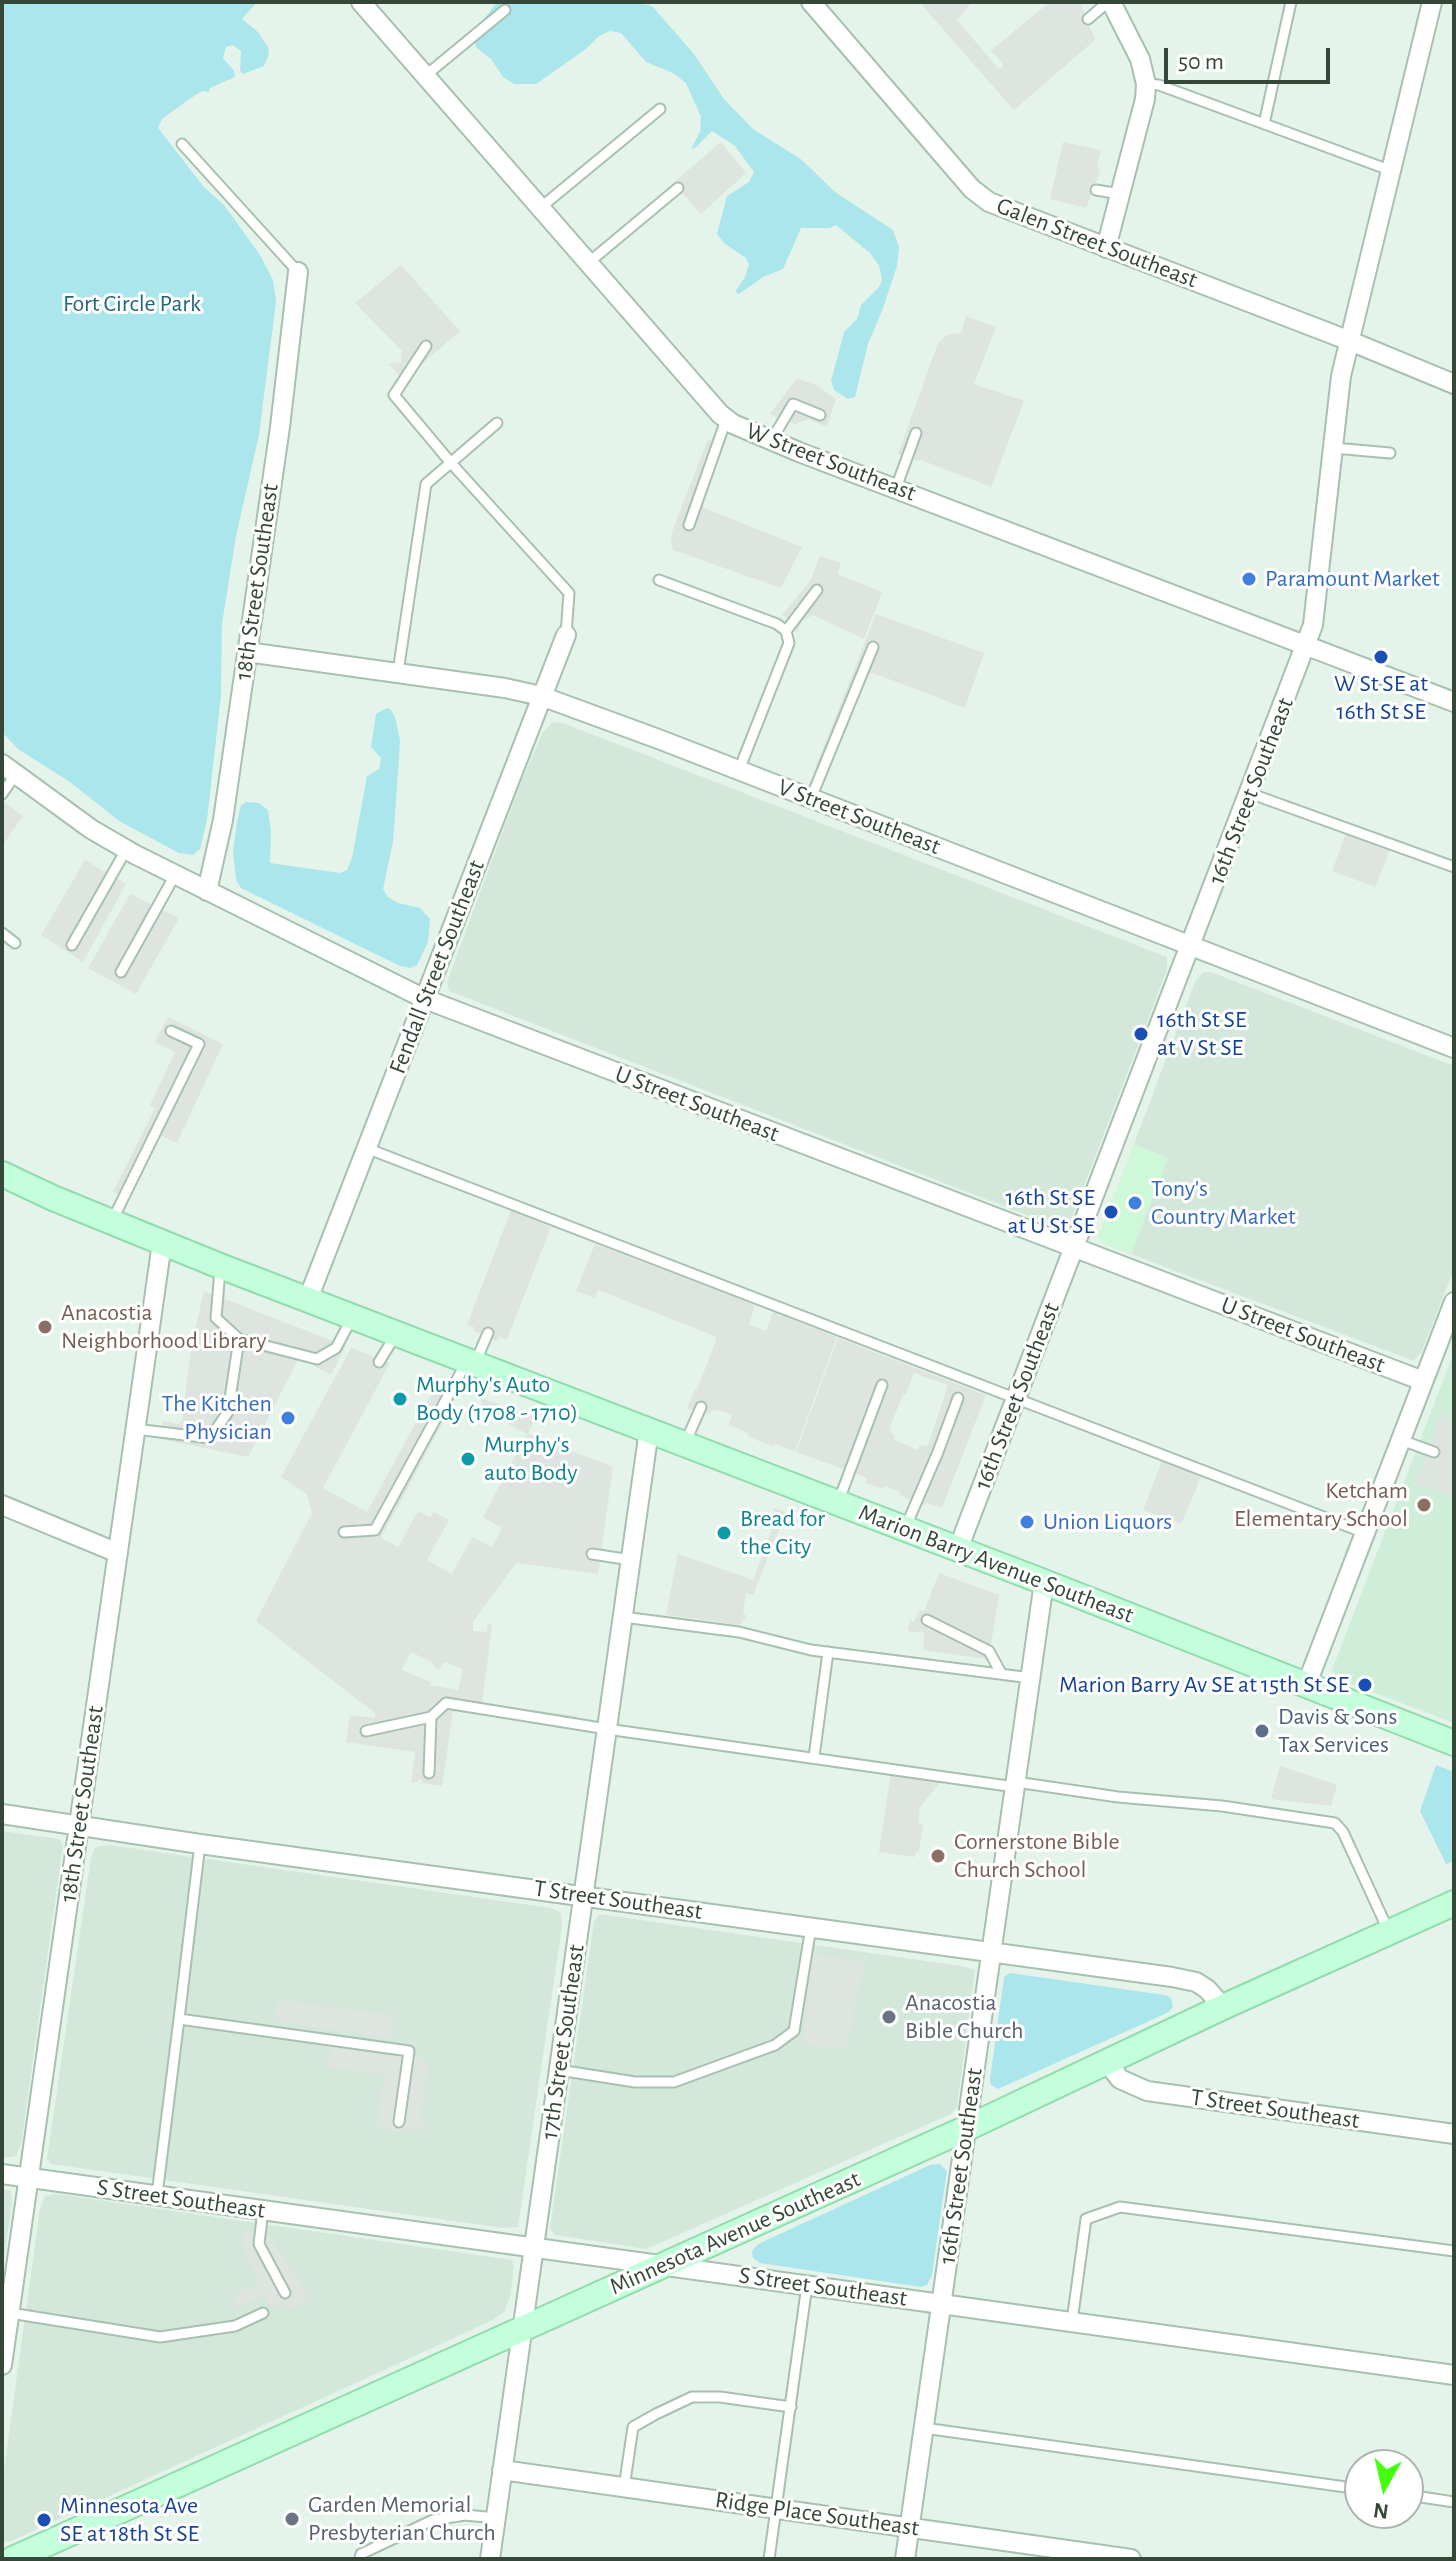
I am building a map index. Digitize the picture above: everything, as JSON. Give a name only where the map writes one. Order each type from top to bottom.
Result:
[{"type":"main road","name":"Marion Barry Avenue Southeast","points":[[2,1174],[111,1223],[220,1266],[1454,1743]]},
{"type":"main road","name":"Minnesota Avenue Southeast","points":[[13,2559],[967,2128],[1106,2061],[1454,1903]]},
{"type":"street","name":"W Street Southeast","points":[[361,2],[726,420],[771,441],[1454,702]]},
{"type":"street","name":"Galen Street Southeast","points":[[811,2],[977,194],[1002,209],[1350,341],[1454,384]]},
{"type":"street","points":[[1106,248],[1145,99],[1146,84],[1140,59],[1110,2]]},
{"type":"street","name":"16th Street Southeast","points":[[958,1549],[1306,646],[1316,610],[1341,376],[1432,2]]},
{"type":"street","name":"18th Street Southeast","points":[[207,891],[223,820],[280,427],[298,272]]},
{"type":"street","name":"Fendall Street Southeast","points":[[308,1299],[566,635]]},
{"type":"street","name":"V Street Southeast","points":[[247,652],[505,688],[541,696],[1454,1048]]},
{"type":"street","name":"U Street Southeast","points":[[9,769],[91,829],[126,850],[425,999],[1423,1381]]},
{"type":"street","name":"18th Street Southeast","points":[[2,2365],[162,1243]]},
{"type":"street","points":[[1306,1686],[1454,1302]]},
{"type":"street","name":"17th Street Southeast","points":[[490,2559],[649,1430]]},
{"type":"street","points":[[2,1505],[118,1553]]},
{"type":"street","name":"16th Street Southeast","points":[[905,2559],[1044,1582]]},
{"type":"street","name":"T Street Southeast","points":[[2,1814],[1184,1979],[1207,1989],[1223,2007]]},
{"type":"street","name":"T Street Southeast","points":[[1106,2061],[1120,2079],[1147,2091],[1454,2134]]},
{"type":"street","name":"S Street Southeast","points":[[2,2174],[1454,2375]]},
{"type":"street","name":"Ridge Place Southeast","points":[[502,2470],[1131,2559]]},
{"type":"lane","points":[[1088,19],[1110,2]]},
{"type":"lane","points":[[1264,124],[1291,2]]},
{"type":"lane","points":[[425,76],[505,10]]},
{"type":"lane","points":[[1146,84],[1159,85],[1392,171]]},
{"type":"lane","points":[[540,208],[660,109]]},
{"type":"lane","points":[[182,144],[298,272]]},
{"type":"lane","points":[[588,263],[678,188]]},
{"type":"lane","points":[[1096,190],[1120,194]]},
{"type":"lane","points":[[426,346],[394,395],[569,593],[566,635]]},
{"type":"lane","points":[[771,441],[793,404],[820,415]]},
{"type":"lane","points":[[689,525],[726,420]]},
{"type":"lane","points":[[398,672],[426,484],[497,423]]},
{"type":"lane","points":[[896,488],[916,433]]},
{"type":"lane","points":[[1334,448],[1390,453]]},
{"type":"lane","points":[[659,580],[777,624],[786,631],[789,643],[739,770]]},
{"type":"lane","points":[[786,631],[817,590]]},
{"type":"lane","points":[[811,798],[873,647]]},
{"type":"lane","points":[[2,794],[9,769]]},
{"type":"lane","points":[[1249,793],[1454,867]]},
{"type":"lane","points":[[72,945],[126,850]]},
{"type":"lane","points":[[121,972],[175,875]]},
{"type":"lane","points":[[2,933],[15,943]]},
{"type":"lane","points":[[111,1223],[199,1044],[171,1031]]},
{"type":"lane","points":[[366,1148],[1365,1533]]},
{"type":"lane","points":[[220,1266],[216,1318],[239,1339],[317,1359],[336,1348],[353,1317]]},
{"type":"lane","points":[[379,1362],[397,1333]]},
{"type":"lane","points":[[344,1532],[375,1530],[488,1333]]},
{"type":"lane","points":[[135,1429],[210,1438],[228,1412],[239,1339]]},
{"type":"lane","points":[[838,1503],[882,1385]]},
{"type":"lane","points":[[905,1529],[958,1398]]},
{"type":"lane","points":[[685,1444],[701,1407]]},
{"type":"lane","points":[[1401,1440],[1434,1452]]},
{"type":"lane","points":[[592,1554],[631,1560]]},
{"type":"lane","points":[[623,1617],[739,1632],[828,1652],[1031,1678]]},
{"type":"lane","points":[[927,1620],[989,1651],[1001,1673]]},
{"type":"lane","points":[[814,1757],[828,1652]]},
{"type":"lane","points":[[366,1731],[431,1717],[446,1703],[607,1729],[1016,1785],[1237,1808],[1335,1823],[1343,1832],[1389,1932]]},
{"type":"lane","points":[[429,1773],[431,1717]]},
{"type":"lane","points":[[157,2195],[200,1844]]},
{"type":"lane","points":[[559,2070],[635,2082],[674,2082],[775,2045],[794,2031],[811,1927]]},
{"type":"lane","points":[[179,2019],[409,2051],[399,2122]]},
{"type":"lane","points":[[1072,2321],[1086,2219],[1120,2207],[1454,2251]]},
{"type":"lane","points":[[263,2210],[259,2244],[285,2293]]},
{"type":"lane","points":[[769,2559],[807,2285]]},
{"type":"lane","points":[[10,2313],[160,2337],[235,2326],[263,2313]]},
{"type":"lane","points":[[624,2488],[633,2427],[656,2414],[692,2397],[720,2397],[791,2407]]},
{"type":"lane","points":[[924,2428],[1344,2487]]},
{"type":"lane","points":[[1424,2497],[1454,2502]]},
{"type":"lane","points":[[360,2559],[361,2554],[433,2520],[465,2515],[496,2518]]},
{"type":"shaded area","points":[[919,2],[972,2],[957,20],[998,68],[1002,68],[1003,64],[991,50],[1050,2],[1080,2],[1095,40],[1014,110]]},
{"type":"shaded area","points":[[721,142],[746,173],[701,214],[673,183]]},
{"type":"shaded area","points":[[1063,142],[1101,150],[1097,166],[1100,171],[1086,208],[1050,199]]},
{"type":"shaded area","points":[[401,265],[460,331],[423,363],[406,384],[389,364],[401,362],[402,351],[355,303]]},
{"type":"shaded area","points":[[966,316],[996,327],[974,384],[1024,401],[991,487],[898,454],[938,343],[947,335],[961,333]]},
{"type":"shaded area","points":[[797,378],[818,386],[836,399],[827,427],[808,419],[795,424],[770,414]]},
{"type":"shaded area","points":[[708,439],[721,443],[701,497],[704,508],[802,547],[781,588],[673,550],[673,529]]},
{"type":"shaded area","points":[[820,556],[841,563],[837,574],[882,592],[864,639],[813,615],[802,621],[797,632],[793,620],[782,615],[810,581]]},
{"type":"shaded area","points":[[876,614],[984,653],[965,708],[873,673],[868,674],[826,778],[813,774]]},
{"type":"shaded area","points":[[553,722],[563,723],[1167,957],[1167,970],[1069,1225],[1064,1228],[1055,1226],[449,991],[447,982],[522,779],[543,732]]},
{"type":"shaded area","points":[[2,800],[23,816],[2,846]]},
{"type":"shaded area","points":[[1346,833],[1390,850],[1375,887],[1332,871]]},
{"type":"shaded area","points":[[85,860],[126,884],[83,962],[41,935]]},
{"type":"shaded area","points":[[130,894],[179,918],[136,994],[88,968]]},
{"type":"shaded area","points":[[1203,972],[1211,972],[1454,1066],[1454,1269],[1422,1351],[1414,1361],[1131,1254],[1168,1158],[1134,1144],[1195,982]]},
{"type":"shaded area","points":[[168,1017],[223,1044],[177,1143],[162,1136],[152,1147],[127,1198],[113,1192],[155,1108],[150,1105],[175,1052],[155,1042]]},
{"type":"shaded area","points":[[1134,1144],[1168,1158],[1131,1254],[1103,1244],[1098,1237]]},
{"type":"shaded area","points":[[511,1210],[551,1227],[507,1340],[499,1337],[497,1341],[473,1331],[474,1327],[467,1325]]},
{"type":"shaded area","points":[[595,1244],[755,1305],[749,1325],[766,1331],[773,1312],[837,1337],[795,1451],[749,1437],[747,1432],[729,1425],[732,1415],[723,1411],[713,1410],[702,1417],[687,1408],[697,1390],[715,1336],[598,1290],[595,1298],[576,1291]]},
{"type":"shaded area","points":[[204,1291],[346,1346],[331,1375],[299,1358],[248,1457],[160,1439],[163,1421],[182,1422],[191,1348]]},
{"type":"shaded area","points":[[838,1338],[986,1395],[942,1508],[927,1503],[924,1505],[885,1486],[883,1489],[866,1483],[867,1479],[862,1476],[796,1452]],"holes":[[[914,1373],[948,1385],[928,1445],[919,1446],[918,1450],[894,1440],[895,1436],[889,1430]]]},
{"type":"shaded area","points":[[351,1348],[390,1363],[323,1488],[367,1512],[438,1382],[460,1390],[381,1538],[398,1547],[418,1511],[430,1517],[434,1512],[449,1520],[427,1560],[452,1574],[472,1537],[492,1547],[502,1528],[483,1517],[527,1434],[479,1408],[482,1403],[479,1397],[535,1418],[528,1434],[613,1467],[598,1574],[516,1563],[473,1622],[473,1631],[487,1632],[488,1624],[492,1625],[482,1703],[577,1716],[576,1728],[453,1711],[442,1786],[422,1783],[419,1779],[418,1782],[411,1782],[415,1752],[346,1742],[350,1715],[374,1718],[376,1714],[256,1621],[312,1513],[307,1494],[281,1477]],"holes":[[[411,1652],[431,1662],[438,1671],[445,1662],[463,1669],[458,1690],[430,1685],[431,1682],[401,1670]]]},
{"type":"shaded area","name":"Ketcham Elementary School","points":[[1454,1352],[1454,1723],[1338,1679],[1332,1670]]},
{"type":"shaded area","points":[[1441,1414],[1454,1419],[1454,1497],[1414,1484]]},
{"type":"shaded area","points":[[1162,1461],[1202,1475],[1181,1524],[1143,1510]]},
{"type":"shaded area","points":[[774,1508],[786,1512],[753,1595],[746,1593],[743,1614],[746,1619],[742,1619],[741,1625],[666,1615],[678,1554],[753,1580],[778,1513]]},
{"type":"shaded area","points":[[939,1573],[999,1595],[986,1659],[923,1650],[924,1633],[908,1631],[910,1620],[914,1622],[919,1610],[924,1611]]},
{"type":"shaded area","points":[[1280,1766],[1337,1785],[1331,1806],[1271,1799]]},
{"type":"shaded area","points":[[891,1772],[942,1780],[920,1807],[918,1823],[923,1824],[919,1852],[915,1857],[879,1852]]},
{"type":"shaded area","points":[[2,1831],[59,1839],[63,1845],[21,2145],[16,2156],[5,2158],[2,2157]]},
{"type":"shaded area","points":[[109,1845],[551,1908],[561,1913],[562,1926],[518,2227],[503,2228],[51,2164],[47,2159],[91,1858],[95,1847]]},
{"type":"shaded area","points":[[600,1914],[975,1970],[957,2107],[951,2114],[646,2249],[555,2235],[550,2228],[594,1921]]},
{"type":"shaded area","points":[[813,1954],[864,1961],[847,2049],[802,2044]]},
{"type":"shaded area","points":[[277,2000],[393,2015],[390,2038],[275,2021]]},
{"type":"shaded area","points":[[331,2047],[429,2059],[420,2120],[426,2121],[425,2130],[410,2128],[409,2132],[377,2128],[384,2075],[328,2067]]},
{"type":"shaded area","points":[[2,2189],[11,2191],[12,2202],[2,2273]]},
{"type":"shaded area","points":[[57,2194],[512,2260],[510,2297],[504,2312],[493,2320],[9,2542],[2,2541],[2,2484],[40,2209],[45,2196]]},
{"type":"shaded area","points":[[244,2231],[269,2235],[311,2299],[290,2309],[286,2302],[272,2308],[265,2296],[233,2309],[235,2294],[260,2283],[242,2246]]},
{"type":"green space","name":"Fort Circle Park","points":[[2,2],[257,2],[242,19],[258,32],[268,47],[269,54],[264,66],[243,74],[240,70],[241,51],[233,45],[226,47],[223,58],[235,77],[188,100],[162,119],[158,128],[204,187],[224,205],[260,255],[273,280],[276,301],[259,435],[236,536],[222,624],[221,695],[207,820],[200,849],[193,855],[179,853],[119,821],[70,782],[18,749],[2,732]]},
{"type":"green space","points":[[497,2],[634,2],[652,6],[694,54],[724,99],[753,129],[802,160],[835,192],[893,230],[899,247],[897,266],[868,344],[855,397],[848,399],[834,390],[831,381],[844,332],[857,319],[861,305],[882,280],[879,266],[870,253],[836,225],[830,228],[801,228],[783,269],[763,277],[739,294],[735,292],[749,264],[717,234],[727,196],[749,182],[754,172],[735,146],[712,131],[691,149],[700,132],[701,117],[686,83],[673,73],[646,62],[621,33],[610,31],[536,84],[514,84],[503,77],[491,59],[477,48],[471,36]]},
{"type":"green space","points":[[387,708],[395,717],[400,740],[393,842],[383,889],[388,897],[398,903],[420,908],[430,919],[428,942],[417,965],[410,968],[400,966],[241,888],[236,880],[233,851],[241,805],[246,802],[259,803],[268,810],[270,863],[340,873],[347,870],[367,776],[379,769],[381,758],[371,747],[376,714]]},
{"type":"green space","points":[[1436,1765],[1454,1772],[1454,1861],[1446,1864],[1420,1811]]},
{"type":"green space","points":[[1010,1973],[1165,1995],[1171,1998],[1173,2007],[1169,2012],[998,2089],[991,2085],[990,2079],[1004,1977]]},
{"type":"green space","points":[[940,2164],[947,2171],[932,2275],[927,2285],[921,2287],[760,2263],[753,2258],[752,2251],[758,2244],[930,2165]]},
{"type":"place","name":"Paramount Market","points":[[1249,579]]},
{"type":"place","name":"W St SE at 16th St SE","points":[[1381,657]]},
{"type":"place","name":"16th St SE at V St SE","points":[[1141,1034]]},
{"type":"place","name":"Tony's Country Market","points":[[1135,1203]]},
{"type":"place","name":"16th St SE at U St SE","points":[[1111,1212]]},
{"type":"place","name":"Anacostia Neighborhood Library","points":[[45,1327]]},
{"type":"place","name":"Murphy's Auto Body (1708 - 1710)","points":[[400,1399]]},
{"type":"place","name":"The Kitchen Physician","points":[[288,1418]]},
{"type":"place","name":"Murphy's auto Body","points":[[468,1459]]},
{"type":"place","name":"Ketcham Elementary School","points":[[1424,1505]]},
{"type":"place","name":"Union Liquors","points":[[1027,1522]]},
{"type":"place","name":"Bread for the City","points":[[724,1533]]},
{"type":"place","name":"Marion Barry Av SE at 15th St SE","points":[[1365,1685]]},
{"type":"place","name":"Davis & Sons Tax Services","points":[[1262,1731]]},
{"type":"place","name":"Cornerstone Bible Church School","points":[[938,1856]]},
{"type":"place","name":"Anacostia Bible Church","points":[[889,2017]]},
{"type":"place","name":"Garden Memorial Presbyterian Church","points":[[292,2519]]},
{"type":"place","name":"Minnesota Ave SE at 18th St SE","points":[[44,2520]]}]
